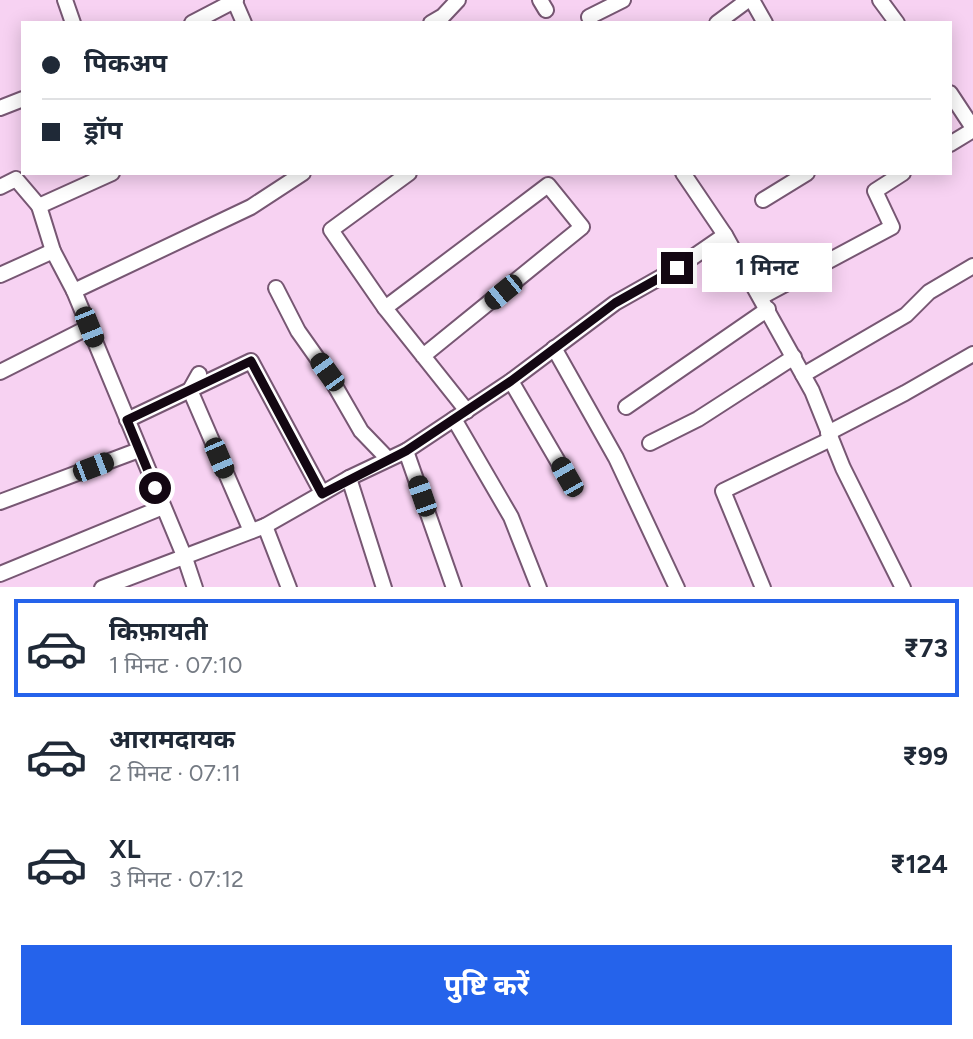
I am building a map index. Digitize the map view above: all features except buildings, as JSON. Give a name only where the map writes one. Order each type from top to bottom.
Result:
[{"type":"street","points":[[65,0],[72,21]]},
{"type":"street","points":[[196,21],[234,0],[243,21]]},
{"type":"street","points":[[434,21],[458,0]]},
{"type":"street","points":[[588,21],[623,0]]},
{"type":"street","points":[[720,21],[750,0],[764,21]]},
{"type":"street","points":[[880,0],[896,21]]},
{"type":"street","points":[[952,96],[973,129],[952,143]]},
{"type":"street","points":[[0,108],[21,100]]},
{"type":"street","points":[[39,206],[108,175]]},
{"type":"street","points":[[74,291],[251,207],[300,175]]},
{"type":"street","points":[[407,175],[331,230],[385,309],[467,411]]},
{"type":"street","points":[[684,175],[725,235],[794,357],[903,587]]},
{"type":"street","points":[[763,200],[804,175]]},
{"type":"street","points":[[626,407],[765,303],[892,227],[875,191],[900,175]]},
{"type":"street","points":[[0,187],[16,179],[39,206],[53,251],[74,291],[195,587]]},
{"type":"street","points":[[385,309],[548,186],[582,227],[424,356]]},
{"type":"street","points":[[102,587],[258,529],[349,478],[406,451],[511,381],[615,303],[677,268],[725,235]]},
{"type":"street","points":[[0,275],[53,251]]},
{"type":"street","points":[[803,375],[906,315],[929,292],[973,265]]},
{"type":"street","points":[[276,288],[298,331],[327,372],[361,431],[388,459]]},
{"type":"street","points":[[0,372],[89,327]]},
{"type":"street","points":[[554,348],[615,458],[677,587]]},
{"type":"street","points":[[763,587],[723,491],[830,436],[973,354]]},
{"type":"street","points":[[650,443],[698,419],[794,357]]},
{"type":"street","points":[[127,420],[251,361],[322,494]]},
{"type":"street","points":[[190,390],[200,374]]},
{"type":"street","points":[[511,381],[567,477]]},
{"type":"street","points":[[190,390],[289,587]]},
{"type":"street","points":[[454,419],[511,516],[539,587]]},
{"type":"street","points":[[0,502],[139,450]]},
{"type":"street","points":[[406,451],[454,587]]},
{"type":"street","points":[[349,478],[384,587]]},
{"type":"street","points":[[0,574],[163,507]]},
{"type":"route","points":[[155,488],[127,420],[251,361],[322,494],[406,451],[511,381],[615,303],[677,268]]}]
